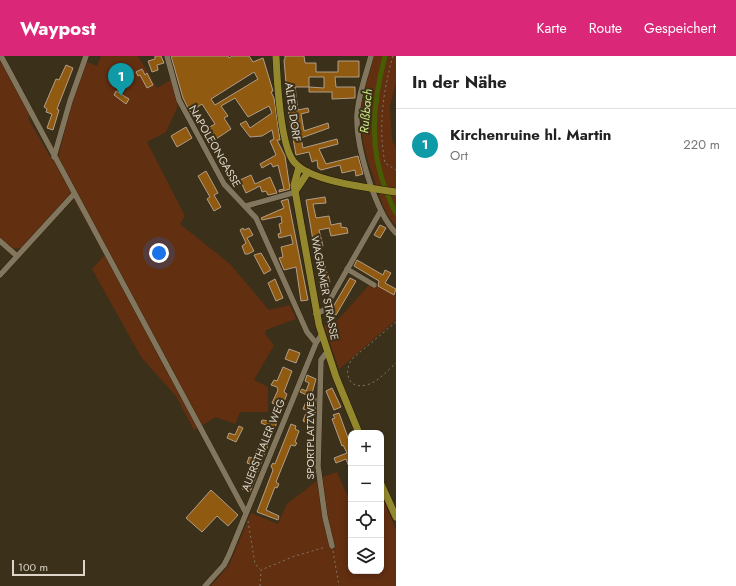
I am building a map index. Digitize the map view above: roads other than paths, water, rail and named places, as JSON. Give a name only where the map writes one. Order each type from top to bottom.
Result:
[{"type":"main road","name":"ALTES DORF","points":[[276,56],[286,141],[292,160],[299,167]]},
{"type":"main road","points":[[299,167],[308,172],[332,180],[395,192]]},
{"type":"main road","name":"WAGRAMER STRASSE","points":[[299,167],[294,182],[316,314],[327,352],[358,430]]},
{"type":"main road","points":[[296,191],[308,172]]},
{"type":"main road","points":[[384,491],[396,517]]},
{"type":"street","points":[[1,56],[246,513]]},
{"type":"street","points":[[54,157],[70,101],[86,56]]},
{"type":"street","name":"NAPOLEONGASSE","points":[[167,56],[176,92],[183,109],[227,190],[246,206],[258,222],[307,332],[316,343]]},
{"type":"street","points":[[371,56],[359,99],[357,115],[360,143],[375,189],[380,212],[396,233]]},
{"type":"street","points":[[246,206],[296,191]]},
{"type":"street","points":[[0,275],[74,194]]},
{"type":"street","points":[[316,314],[324,310],[380,212]]},
{"type":"street","points":[[0,241],[17,256]]},
{"type":"street","points":[[347,269],[374,285]]},
{"type":"street","name":"AUERSTHALER WEG","points":[[205,586],[224,565],[316,343],[322,334]]},
{"type":"street","name":"SPORTPLATZWEG","points":[[327,352],[321,360],[318,466],[325,517],[332,546]]},
{"type":"waterway","name":"Rußbach","points":[[385,56],[375,108],[375,142],[381,176],[396,213]]},
{"type":"place","name":"Kirchenruine hl. Martin","points":[[121,96]]}]
